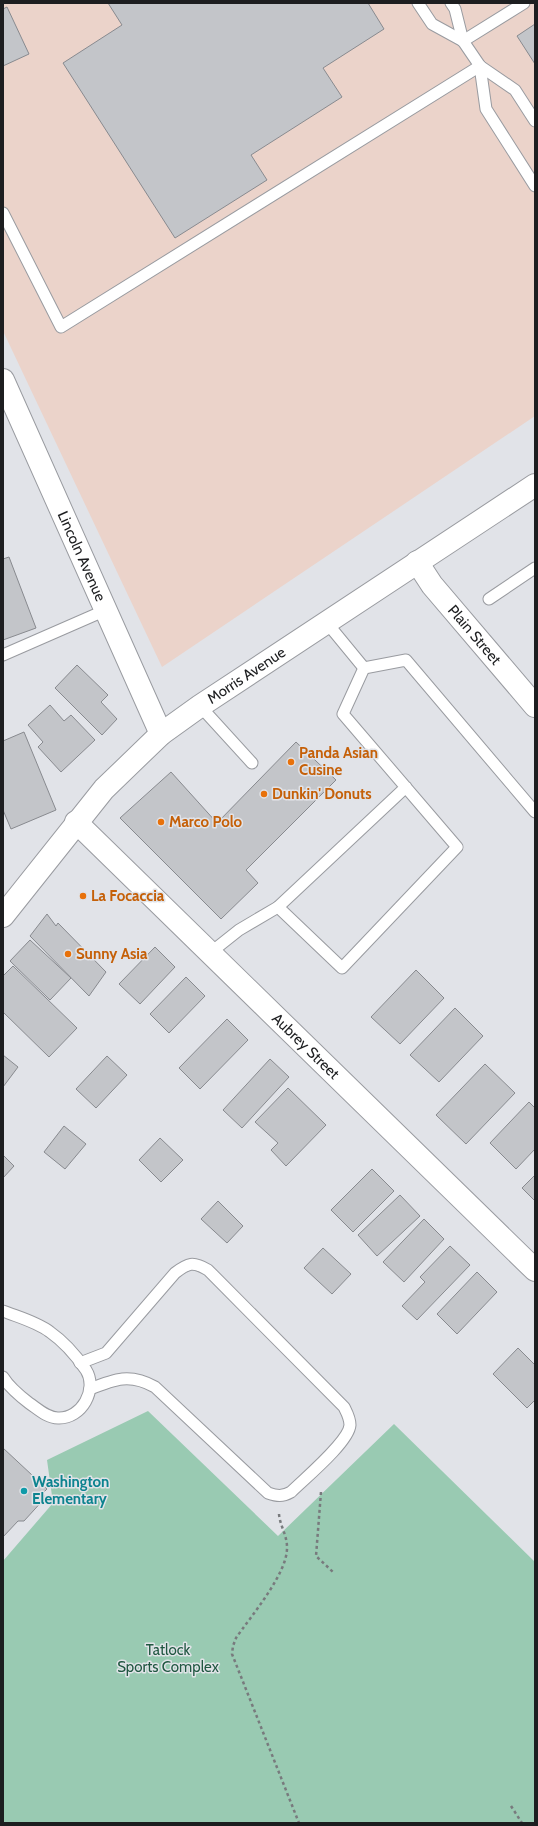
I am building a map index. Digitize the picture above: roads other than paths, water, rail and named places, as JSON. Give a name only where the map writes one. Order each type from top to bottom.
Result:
[{"type":"street","name":"Lincoln Avenue","points":[[3,380],[161,734]]},
{"type":"street","name":"Morris Avenue","points":[[3,916],[76,822],[104,789],[161,734],[200,706],[535,485]]},
{"type":"street","name":"Plain Street","points":[[417,562],[432,585],[535,706]]},
{"type":"street","name":"Aubrey Street","points":[[76,822],[535,1270]]},
{"type":"lane","points":[[418,3],[432,24],[463,41]]},
{"type":"lane","points":[[451,3],[455,9],[463,41],[480,66],[515,90],[535,121]]},
{"type":"lane","points":[[463,41],[524,3]]},
{"type":"lane","points":[[480,66],[486,109],[535,186]]},
{"type":"lane","points":[[3,213],[61,327],[480,66]]},
{"type":"lane","points":[[488,599],[535,568]]},
{"type":"lane","points":[[3,655],[106,610]]},
{"type":"lane","points":[[327,623],[364,668]]},
{"type":"lane","points":[[364,668],[406,660],[535,812]]},
{"type":"lane","points":[[278,907],[342,968],[457,847],[343,714],[364,668]]},
{"type":"lane","points":[[200,706],[252,763]]},
{"type":"lane","points":[[210,953],[238,930],[278,907],[406,787]]},
{"type":"lane","points":[[80,1363],[106,1353],[175,1274],[185,1266],[192,1264],[200,1265],[208,1270],[344,1407],[349,1416],[350,1425],[347,1436],[291,1492],[284,1496],[277,1496],[268,1493],[155,1387],[144,1381],[125,1378],[117,1379],[90,1389]]},
{"type":"lane","points":[[3,1311],[50,1332],[86,1370],[90,1389],[87,1400],[80,1409],[70,1416],[58,1418],[44,1414],[22,1398],[3,1377]]},
{"type":"place","name":"Panda Asian Cusine","points":[[291,762]]},
{"type":"place","name":"Dunkin' Donuts","points":[[264,794]]},
{"type":"place","name":"Marco Polo","points":[[161,822]]},
{"type":"place","name":"La Focaccia","points":[[83,896]]},
{"type":"place","name":"Sunny Asia","points":[[68,954]]},
{"type":"place","name":"Washington Elementary","points":[[24,1491]]},
{"type":"park label","name":"Tatlock Sports Complex","points":[[168,1658]]}]
